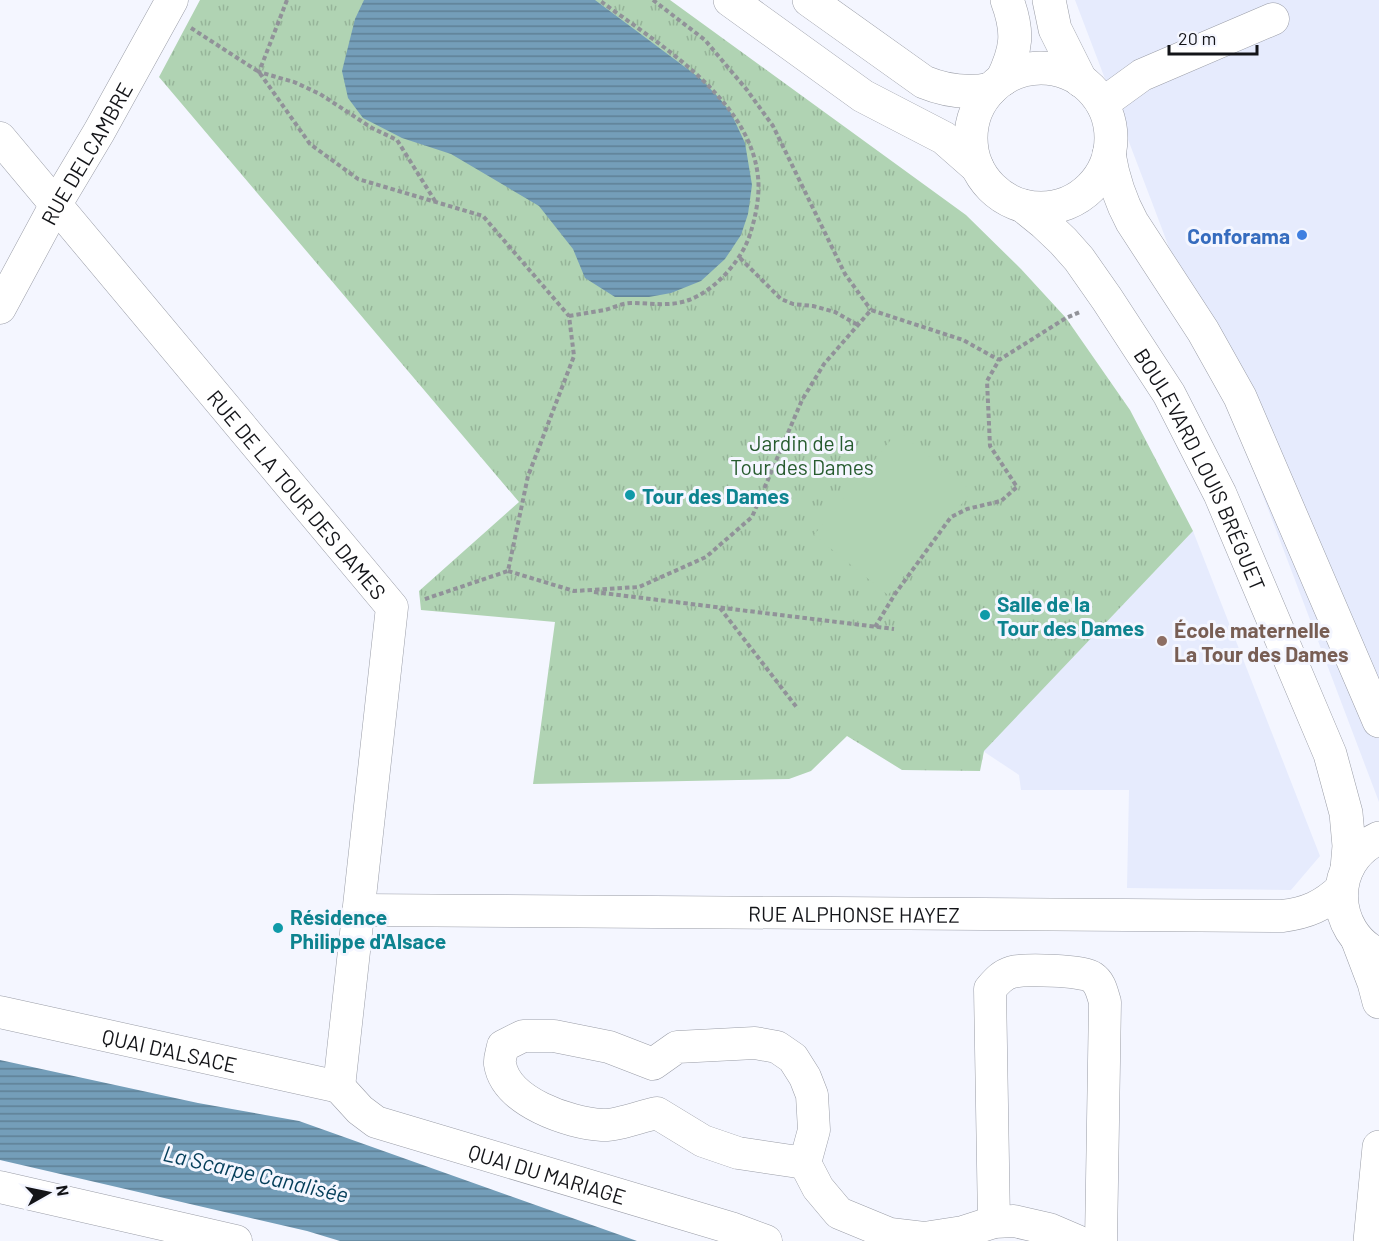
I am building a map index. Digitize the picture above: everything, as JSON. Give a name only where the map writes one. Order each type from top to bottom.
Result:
[{"type":"main road","points":[[730,0],[863,96],[944,138],[977,167],[995,192],[1023,206],[1045,208],[1056,207],[1077,198],[1086,192],[1101,175],[1109,154],[1111,133],[1107,113],[1091,92],[1055,29],[1049,0]]},
{"type":"main road","points":[[808,0],[924,82],[968,92],[997,84],[1022,71],[1042,68],[1062,72],[1091,92]]},
{"type":"main road","points":[[977,167],[971,147],[972,125],[979,106],[1010,64],[1015,44],[1015,29],[1007,0]]},
{"type":"main road","points":[[1109,154],[1123,205],[1203,331],[1240,396],[1379,721]]},
{"type":"main road","name":"BOULEVARD LOUIS BRÉGUET","points":[[1023,206],[1063,241],[1079,259],[1107,299],[1169,394],[1220,494],[1318,723],[1338,777],[1346,813],[1348,846],[1341,908],[1344,917],[1369,948],[1379,1002]]},
{"type":"main road","points":[[1344,879],[1359,852],[1379,838]]},
{"type":"main road","points":[[1370,1241],[1379,1147]]},
{"type":"street","name":"RUE DELCAMBRE","points":[[0,308],[169,5]]},
{"type":"street","points":[[1091,92],[1142,75],[1274,19]]},
{"type":"street","name":"RUE DE LA TOUR DES DAMES","points":[[0,138],[392,607],[339,1087]]},
{"type":"street","name":"RUE ALPHONSE HAYEZ","points":[[359,910],[1282,915],[1298,914],[1320,906],[1344,879]]},
{"type":"street","points":[[994,1222],[990,989],[999,978],[1014,972],[1078,972],[1092,977],[1097,982],[1105,1002],[1101,1241]]},
{"type":"street","name":"QUAI D'ALSACE","points":[[0,1012],[339,1087]]},
{"type":"street","points":[[653,1064],[609,1047],[554,1036],[523,1036],[503,1046],[500,1062],[505,1079],[526,1100],[564,1118],[604,1125],[657,1113],[703,1141],[738,1153],[804,1163]]},
{"type":"street","points":[[653,1064],[677,1047],[755,1043],[777,1047],[793,1058],[805,1077],[812,1095],[814,1130],[804,1163],[818,1188],[839,1213],[890,1234],[924,1238],[963,1232],[994,1222],[1014,1221],[1049,1229],[1077,1241]]},
{"type":"street","points":[[653,1064],[657,1113]]},
{"type":"street","name":"QUAI DU MARIAGE","points":[[339,1087],[360,1110],[376,1122],[731,1228],[766,1241]]},
{"type":"street","points":[[0,1187],[236,1241]]},
{"type":"path","points":[[259,72],[287,0]]},
{"type":"path","points":[[569,316],[606,310],[629,303],[652,306],[692,299],[710,287],[740,258],[752,229],[758,191],[758,177],[745,136],[719,95],[702,78],[599,0]]},
{"type":"path","points":[[652,0],[705,40],[773,126],[845,274],[871,310],[963,340],[999,360]]},
{"type":"path","points":[[169,5],[259,72],[310,144],[358,178],[483,216],[569,316],[574,356],[528,476],[508,571]]},
{"type":"path","points":[[259,72],[294,82],[320,94],[372,128],[397,140],[435,201]]},
{"type":"path","points":[[740,258],[782,299],[793,304],[835,312],[858,325]]},
{"type":"path","points":[[875,627],[901,585],[951,517],[967,509],[1001,501],[1017,486],[990,446],[987,381],[999,360],[1066,318],[1107,299]]},
{"type":"path","points":[[392,607],[422,600],[508,571],[574,591],[639,588],[706,557],[752,517],[801,400],[824,364],[871,310]]},
{"type":"path","points":[[583,590],[894,629]]},
{"type":"path","points":[[720,607],[798,709]]},
{"type":"shaded area","points":[[1075,0],[1379,0],[1379,802],[1156,213]]},
{"type":"shaded area","name":"École maternelle La Tour des Dames","points":[[1193,531],[1320,856],[1291,890],[1127,888],[1129,790],[1021,790],[1019,775],[983,751]]},
{"type":"green space","name":"Jardin de la Tour des Dames","points":[[200,0],[670,0],[966,215],[1021,269],[1066,318],[1130,410],[1193,531],[984,751],[980,771],[902,770],[847,736],[811,771],[789,779],[533,784],[555,622],[421,610],[419,591],[519,502],[159,77]]},
{"type":"green space","points":[[898,431],[972,491],[888,595],[814,535]]},
{"type":"water","points":[[364,0],[595,0],[701,79],[731,113],[745,143],[752,185],[748,214],[741,235],[725,259],[701,281],[671,293],[649,297],[615,297],[585,278],[573,249],[539,206],[451,154],[402,138],[363,118],[348,98],[342,71],[355,19]]},
{"type":"water","name":"La Scarpe Canalisée","points":[[0,1060],[198,1103],[299,1121],[637,1241],[340,1241],[307,1231],[0,1160]]},
{"type":"place","name":"Conforama","points":[[1302,235]]},
{"type":"place","name":"Tour des Dames","points":[[630,495]]},
{"type":"place","name":"Salle de la Tour des Dames","points":[[985,615]]},
{"type":"place","name":"École maternelle La Tour des Dames","points":[[1162,641]]},
{"type":"place","name":"Résidence Philippe d'Alsace","points":[[278,928]]}]
